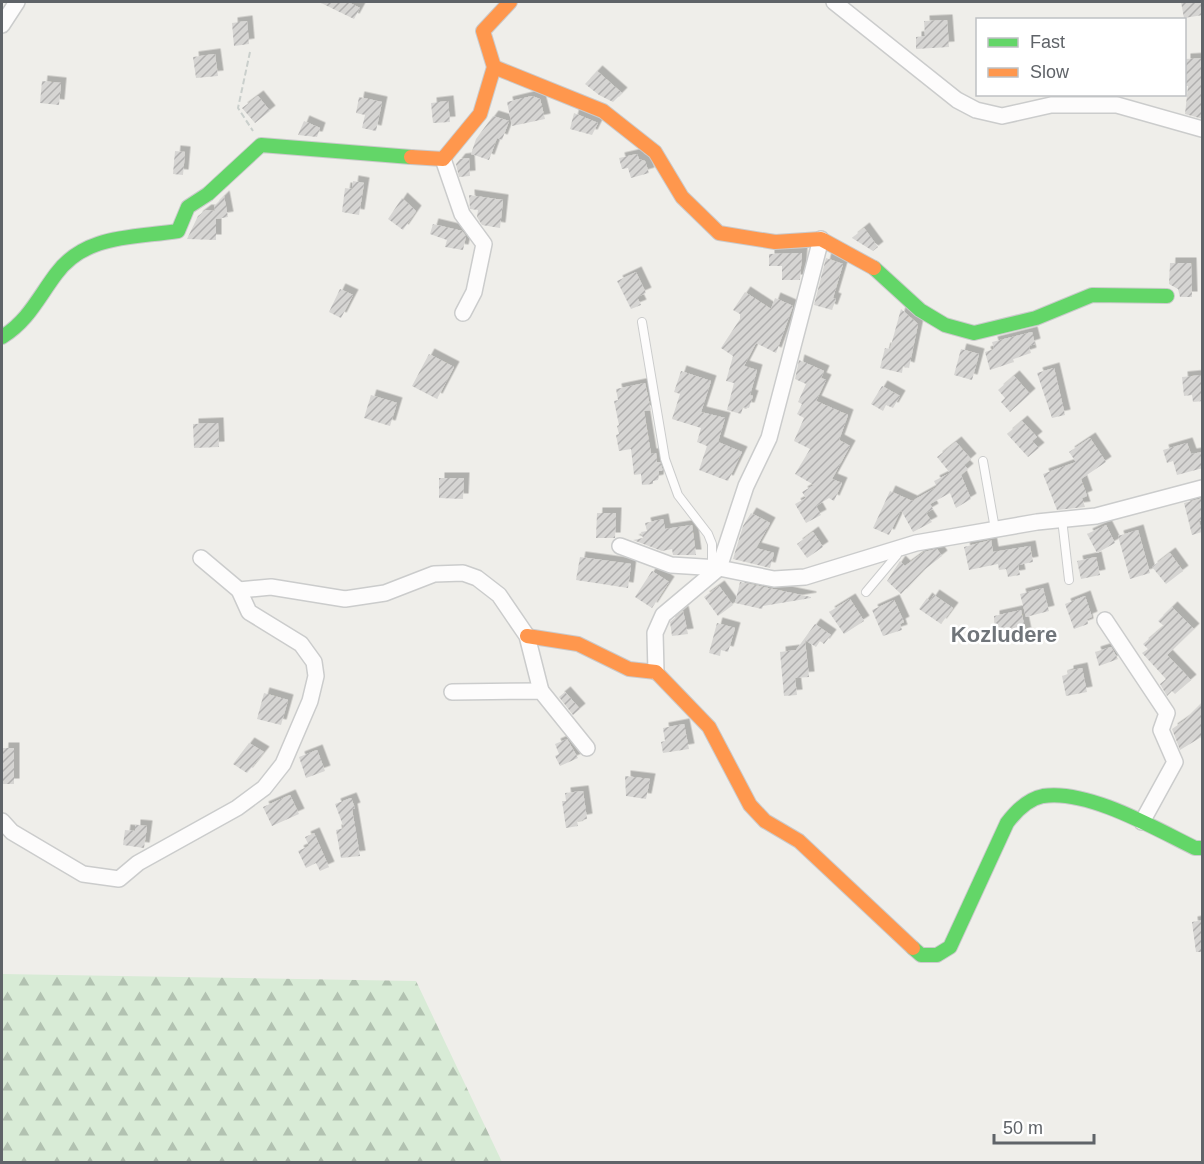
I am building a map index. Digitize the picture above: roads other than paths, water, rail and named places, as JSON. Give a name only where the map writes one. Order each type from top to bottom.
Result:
[{"type":"street","points":[[2,25],[17,2]]},
{"type":"street","points":[[443,159],[480,114],[494,67],[483,31],[510,2]]},
{"type":"street","points":[[834,2],[957,100],[976,110],[1002,116],[1051,105],[1117,105],[1203,129]]},
{"type":"street","points":[[494,67],[603,111],[655,152],[682,197],[719,233],[775,242],[821,239],[863,260],[928,315],[945,325],[974,333],[1036,318],[1092,294],[1167,296]]},
{"type":"street","points":[[2,338],[21,325],[31,314],[50,280],[77,252],[100,241],[178,231],[188,207],[208,194],[263,145],[443,159]]},
{"type":"street","points":[[443,159],[462,214],[484,244],[474,292],[463,313]]},
{"type":"street","points":[[656,672],[655,633],[663,615],[716,568],[746,486],[769,438],[821,239]]},
{"type":"street","points":[[620,546],[671,565],[716,568],[774,579],[805,577],[898,548],[995,529],[1096,516],[1203,488]]},
{"type":"street","points":[[2,822],[12,832],[83,874],[119,879],[138,863],[237,808],[264,788],[283,764],[310,701],[316,676],[314,662],[301,644],[249,612],[239,590],[201,558]]},
{"type":"street","points":[[239,590],[271,587],[345,599],[385,593],[434,574],[463,573],[477,578],[499,595],[527,636],[541,690],[587,748]]},
{"type":"street","points":[[1105,620],[1167,713],[1161,730],[1175,762],[1142,822]]},
{"type":"street","points":[[527,636],[578,644],[629,669],[656,672],[709,727],[750,806],[765,821],[799,841],[921,955],[937,955],[950,947],[1007,823],[1017,810],[1043,796],[1069,796],[1142,822],[1195,848],[1203,848]]},
{"type":"street","points":[[452,692],[541,690]]},
{"type":"lane","points":[[642,322],[665,459],[678,495],[708,534],[716,568]]},
{"type":"lane","points":[[983,461],[985,483],[995,529]]},
{"type":"lane","points":[[1062,519],[1069,580]]},
{"type":"lane","points":[[866,592],[897,555],[898,548]]},
{"type":"district","name":"Kozludere","points":[[1004,634]]}]
